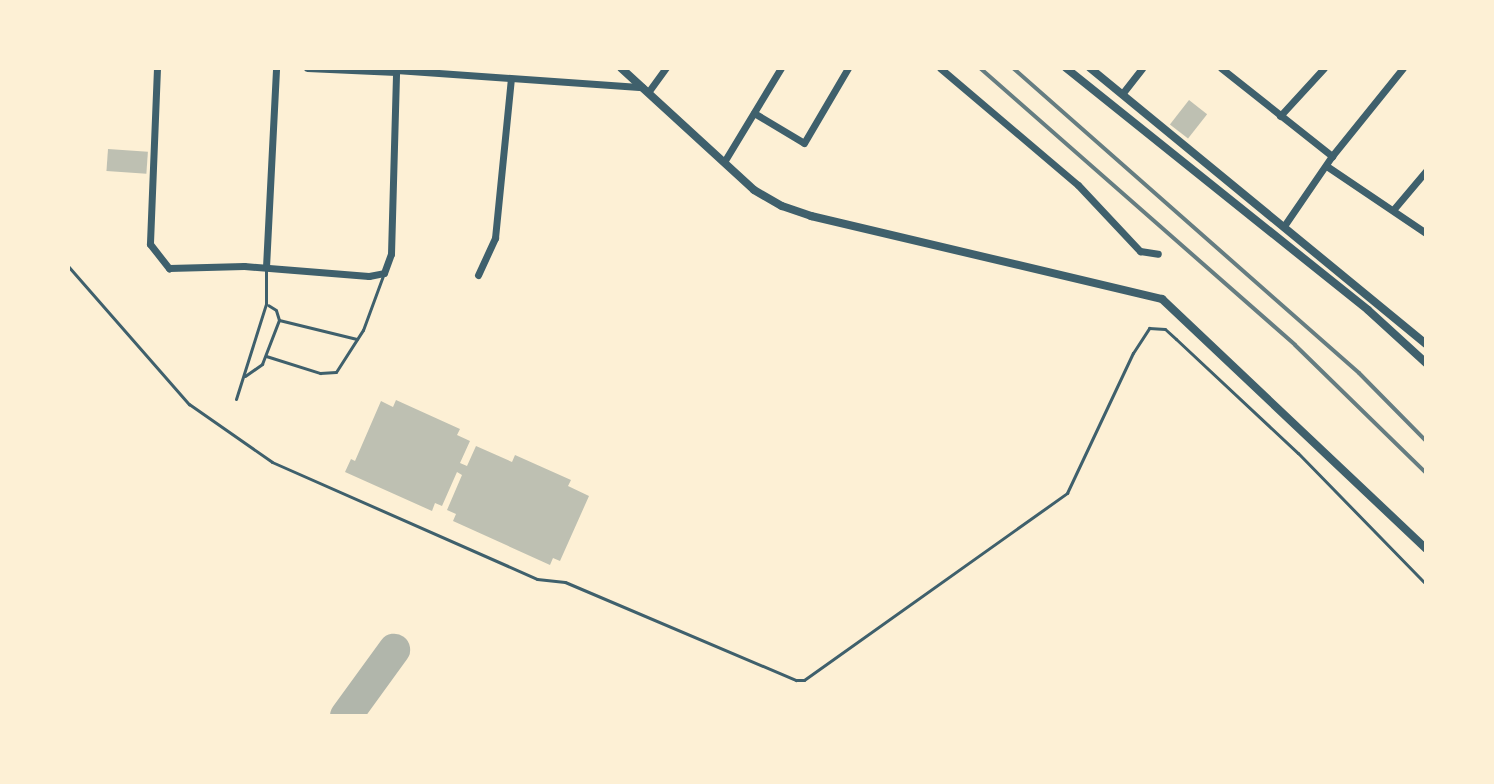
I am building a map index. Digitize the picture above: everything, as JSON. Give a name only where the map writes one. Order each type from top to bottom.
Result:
[{"type":"street","points":[[157,68],[150,244],[169,268],[266,267],[369,276],[384,273],[391,254],[396,70]]},
{"type":"street","points":[[266,267],[276,68]]},
{"type":"street","points":[[309,68],[396,70],[647,89]]},
{"type":"street","points":[[621,68],[754,190],[811,216],[1162,299],[1426,549]]},
{"type":"street","points":[[647,89],[666,68]]},
{"type":"street","points":[[724,162],[781,68]]},
{"type":"street","points":[[754,113],[804,143],[848,68]]},
{"type":"street","points":[[940,68],[1078,185],[1140,251],[1158,254]]},
{"type":"street","points":[[1066,68],[1368,310],[1426,363]]},
{"type":"street","points":[[1090,68],[1426,344]]},
{"type":"street","points":[[1122,94],[1142,68]]},
{"type":"street","points":[[1221,68],[1332,156]]},
{"type":"street","points":[[1280,116],[1324,68]]},
{"type":"street","points":[[1284,226],[1328,167],[1332,156],[1403,68]]},
{"type":"street","points":[[478,275],[495,238],[511,79]]},
{"type":"street","points":[[1328,167],[1426,233]]},
{"type":"street","points":[[1393,210],[1426,171]]},
{"type":"lane","points":[[68,266],[189,404],[272,462],[537,579],[565,582],[796,680],[804,680],[1067,493],[1133,353],[1149,328],[1165,329],[1176,339],[1298,453],[1426,584]]},
{"type":"lane","points":[[236,399],[266,304],[266,267]]},
{"type":"lane","points":[[266,356],[320,373],[336,372],[357,339],[378,296],[384,273]]},
{"type":"lane","points":[[245,376],[257,370],[266,356],[279,320],[276,310],[266,304]]},
{"type":"lane","points":[[279,320],[357,339]]},
{"type":"building","points":[[1189,100],[1207,114],[1188,139],[1170,124]]},
{"type":"building","points":[[108,149],[148,152],[146,174],[106,171]]},
{"type":"building","points":[[396,400],[460,429],[457,435],[470,441],[460,463],[467,466],[476,446],[512,462],[515,455],[571,480],[568,486],[589,496],[560,561],[553,558],[550,565],[453,521],[456,514],[447,510],[462,475],[457,472],[442,506],[435,503],[432,511],[345,472],[351,459],[355,461],[381,401],[393,407]]},
{"type":"taxiway","points":[[346,716],[394,650]]},
{"type":"railway","points":[[980,68],[1295,345],[1426,473]]},
{"type":"railway","points":[[1013,68],[1359,373],[1426,441]]}]
